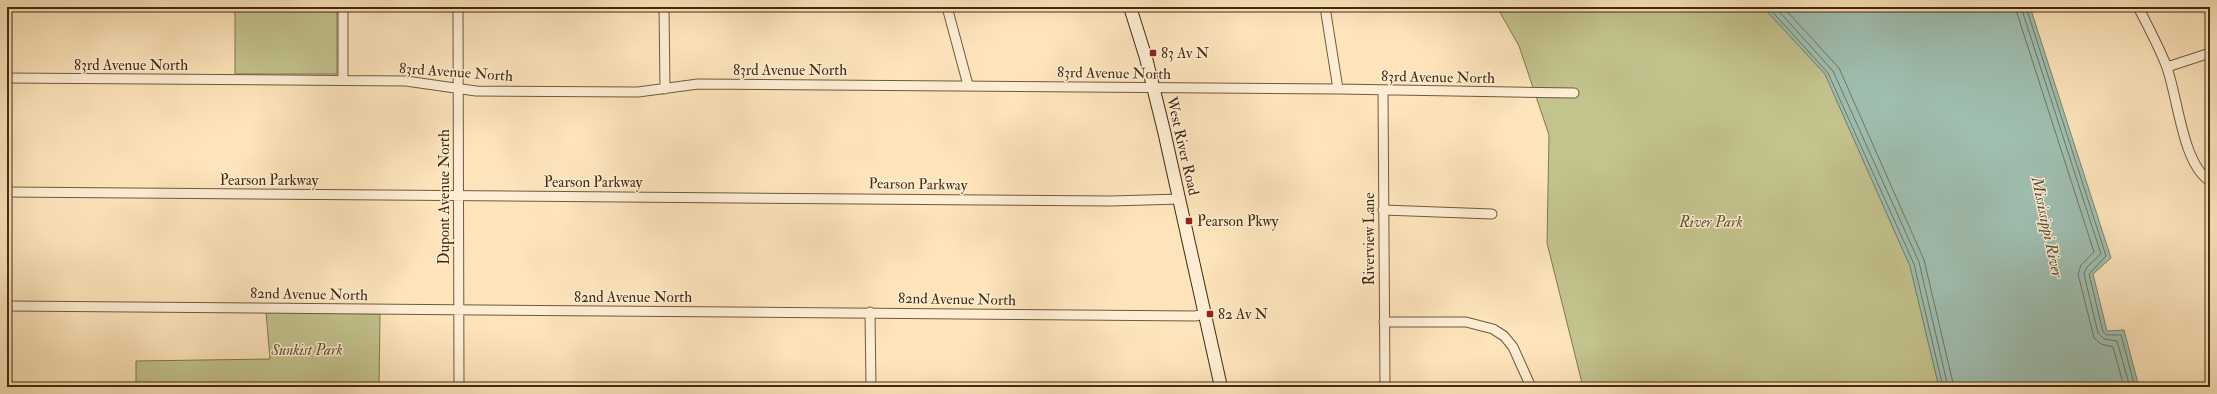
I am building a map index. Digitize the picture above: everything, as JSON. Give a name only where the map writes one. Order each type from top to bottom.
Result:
[{"type":"street","points":[[343,7],[343,80]]},
{"type":"street","name":"Dupont Avenue North","points":[[458,7],[459,387]]},
{"type":"street","points":[[664,7],[665,89]]},
{"type":"street","points":[[947,7],[968,85]]},
{"type":"street","name":"West River Road","points":[[1130,7],[1153,87],[1180,199],[1221,387]]},
{"type":"street","points":[[1325,7],[1338,89]]},
{"type":"street","points":[[2138,7],[2166,67],[2189,151],[2199,172],[2210,181]]},
{"type":"street","points":[[2166,67],[2210,53]]},
{"type":"street","name":"83rd Avenue North","points":[[7,78],[406,81],[476,91],[638,92],[698,84],[968,85],[1574,93]]},
{"type":"street","name":"Riverview Lane","points":[[1383,90],[1385,387]]},
{"type":"street","name":"Pearson Parkway","points":[[7,192],[1103,201],[1180,199]]},
{"type":"street","points":[[1383,210],[1492,214]]},
{"type":"street","name":"82nd Avenue North","points":[[7,306],[870,312],[1195,316],[1205,314]]},
{"type":"street","points":[[870,312],[871,387]]},
{"type":"street","points":[[1384,322],[1466,322],[1493,328],[1513,347],[1531,387]]},
{"type":"street","points":[[1502,335],[1508,327]]},
{"type":"green space","points":[[235,7],[337,7],[337,74],[235,74]]},
{"type":"green space","name":"River Park","points":[[1497,7],[1763,7],[1825,74],[1910,266],[1939,387],[1583,387],[1547,243],[1549,135],[1519,46]]},
{"type":"green space","name":"Sunkist Park","points":[[266,312],[380,314],[379,387],[136,387],[136,361],[270,359]]},
{"type":"water","name":"Mississippi River","points":[[1763,7],[2030,7],[2111,258],[2093,274],[2107,331],[2124,330],[2139,387],[1939,387],[1910,266],[1825,74]]},
{"type":"place","name":"83 Av N","points":[[1153,53]]},
{"type":"place","name":"Pearson Pkwy","points":[[1189,221]]},
{"type":"place","name":"82 Av N","points":[[1210,314]]}]
